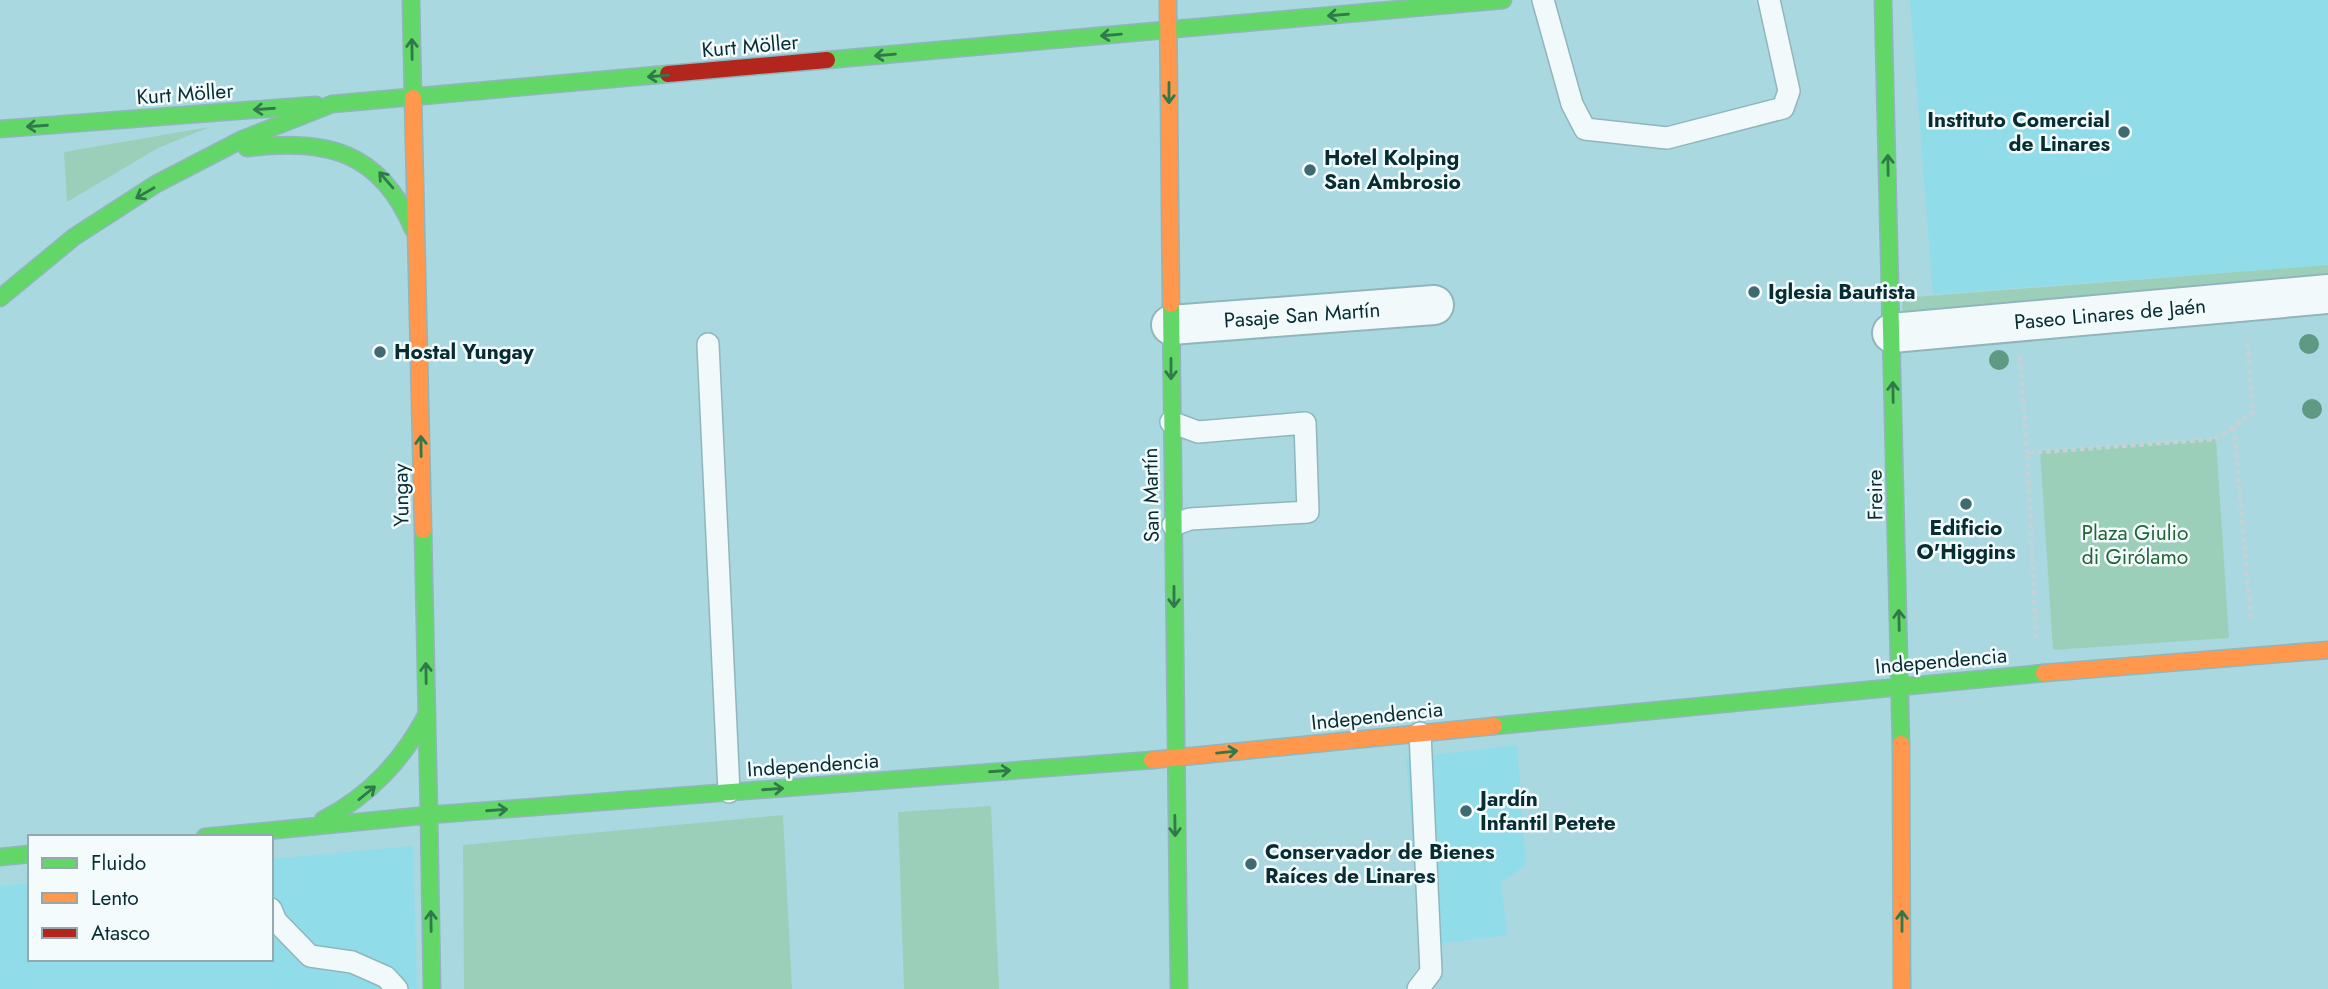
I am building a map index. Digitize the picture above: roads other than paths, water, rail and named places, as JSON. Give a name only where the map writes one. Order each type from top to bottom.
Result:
[{"type":"main road","name":"Yungay","points":[[411,0],[432,989]]},
{"type":"main road","name":"San Martín","points":[[1168,0],[1174,758],[1179,989]]},
{"type":"main road","name":"Kurt Möller","points":[[0,129],[413,98],[1503,0]]},
{"type":"main road","name":"Freire","points":[[1883,0],[1901,685],[1902,989]]},
{"type":"main road","points":[[0,298],[74,237],[204,159],[287,120],[332,104]]},
{"type":"main road","points":[[204,159],[263,145],[293,144],[361,158],[379,172],[396,191],[409,216],[416,241]]},
{"type":"main road","name":"Independencia","points":[[226,835],[429,815],[1174,758],[1901,685],[2328,650]]},
{"type":"main road","points":[[308,827],[363,797],[387,776],[403,757],[427,714]]},
{"type":"main road","points":[[0,857],[28,854]]},
{"type":"street","name":"Paseo Linares de Jaén","points":[[1892,333],[2328,294]]},
{"type":"street","name":"Pasaje San Martín","points":[[1171,326],[1434,305]]},
{"type":"lane","points":[[1544,0],[1572,104],[1585,129],[1667,138],[1783,108],[1789,91],[1769,0]]},
{"type":"lane","points":[[708,344],[729,792]]},
{"type":"lane","points":[[1171,422],[1198,432],[1305,423],[1308,512],[1190,519],[1173,525]]},
{"type":"lane","points":[[1418,989],[1431,972],[1420,733]]},
{"type":"lane","points":[[273,914],[276,921],[310,956],[352,962],[386,977],[397,989]]},
{"type":"place","name":"Instituto Comercial de Linares","points":[[2124,132]]},
{"type":"place","name":"Hotel Kolping San Ambrosio","points":[[1310,170]]},
{"type":"place","name":"Iglesia Bautista","points":[[1754,292]]},
{"type":"place","name":"Hostal Yungay","points":[[380,352]]},
{"type":"place","name":"Edificio O'Higgins","points":[[1966,504]]},
{"type":"place","name":"Jardín Infantil Petete","points":[[1466,811]]},
{"type":"place","name":"Conservador de Bienes Raíces de Linares","points":[[1251,864]]},
{"type":"park label","name":"Plaza Giulio di Girólamo","points":[[2135,545]]}]
